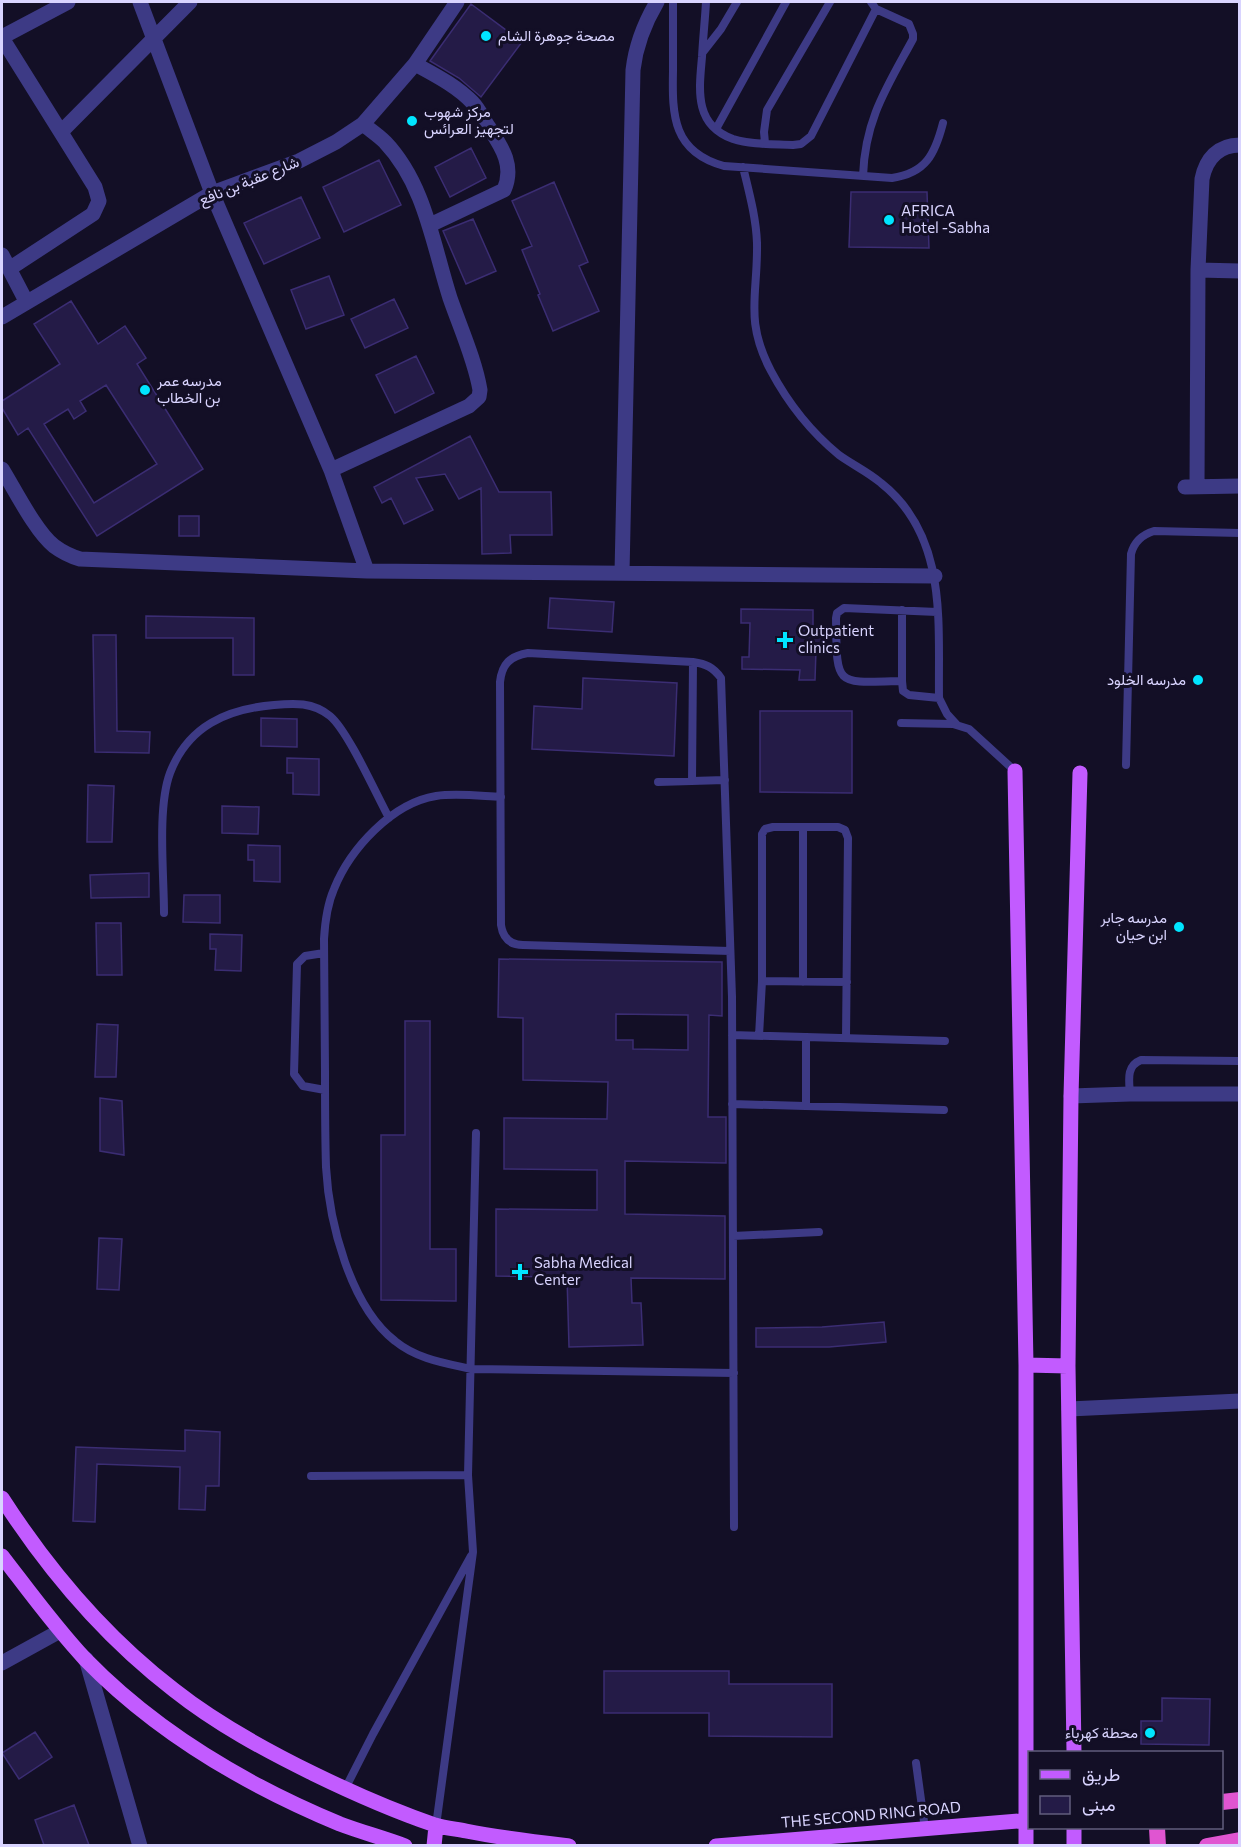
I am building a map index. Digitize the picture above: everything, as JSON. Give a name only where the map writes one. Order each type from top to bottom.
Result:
[{"type":"highway","points":[[1223,1802],[1239,1800]]},
{"type":"highway","points":[[1157,1829],[1158,1845]]},
{"type":"highway","points":[[1207,1845],[1239,1840]]},
{"type":"main road","points":[[1015,771],[1026,1365],[1028,1821],[1026,1845]]},
{"type":"main road","points":[[1074,1751],[1068,1366],[1071,1096],[1080,773]]},
{"type":"main road","points":[[1026,1365],[1068,1366]]},
{"type":"main road","points":[[2,1498],[21,1528],[62,1582],[114,1638],[173,1690],[222,1724],[345,1790],[436,1826],[501,1838],[569,1845]]},
{"type":"main road","points":[[2,1556],[60,1630],[86,1659],[141,1710],[180,1740],[222,1767],[264,1789],[341,1824],[405,1845]]},
{"type":"main road","name":"THE SECOND RING ROAD","points":[[716,1845],[1028,1821]]},
{"type":"main road","points":[[434,1845],[436,1826]]},
{"type":"main road","points":[[1074,1829],[1074,1845]]},
{"type":"street","points":[[9,269],[93,214],[98,208],[98,194],[2,38],[68,2]]},
{"type":"street","points":[[140,2],[212,193],[331,470],[367,571]]},
{"type":"street","points":[[61,132],[190,2]]},
{"type":"street","name":"شارع عقبة بن نافع","points":[[2,317],[212,193],[299,161],[336,142],[363,124],[415,64],[457,2]]},
{"type":"street","points":[[622,573],[633,70],[635,51],[642,28],[657,2]]},
{"type":"street","points":[[415,64],[446,81],[473,103],[502,146],[506,157],[508,181],[504,189],[430,225]]},
{"type":"street","points":[[331,470],[470,406],[479,397],[479,383],[446,284],[430,225],[404,167],[384,141],[363,124]]},
{"type":"street","points":[[1239,145],[1222,148],[1212,156],[1205,166],[1202,178],[1191,487],[1239,486]]},
{"type":"street","points":[[2,255],[27,301]]},
{"type":"street","points":[[1198,270],[1239,271]]},
{"type":"street","points":[[2,469],[42,533],[59,549],[80,559],[367,571],[935,576]]},
{"type":"street","points":[[1071,1096],[1239,1094]]},
{"type":"street","points":[[1069,1409],[1239,1401]]},
{"type":"street","points":[[2,1663],[60,1630]]},
{"type":"street","points":[[86,1659],[140,1845]]},
{"type":"lane","points":[[673,2],[672,102],[675,124],[686,144],[703,158],[724,165],[742,167],[892,178],[914,171],[928,160],[938,145],[943,123]]},
{"type":"lane","points":[[706,2],[700,100],[703,111],[716,129],[735,140],[797,145],[807,141],[874,5],[909,24],[913,39],[875,111],[866,146],[863,176]]},
{"type":"lane","points":[[702,52],[716,37],[737,2]]},
{"type":"lane","points":[[716,129],[786,2]]},
{"type":"lane","points":[[765,143],[764,120],[767,110],[830,2]]},
{"type":"lane","points":[[742,167],[756,233],[753,322],[763,352],[771,370],[800,417],[837,453],[881,483],[912,518],[924,539],[935,576],[939,698],[947,714],[957,725]]},
{"type":"lane","points":[[1126,765],[1133,546],[1145,534],[1154,531],[1239,533]]},
{"type":"lane","points":[[902,681],[856,682],[841,674],[837,663],[836,618],[840,610],[844,608],[937,612]]},
{"type":"lane","points":[[902,610],[903,691],[909,695],[939,698]]},
{"type":"lane","points":[[729,951],[515,945],[507,941],[502,933],[501,925],[500,682],[501,671],[507,661],[516,655],[528,653],[693,662],[706,664],[715,669],[721,678],[732,1035],[734,1527]]},
{"type":"lane","points":[[692,781],[693,662]]},
{"type":"lane","points":[[164,913],[163,815],[165,791],[170,774],[188,742],[201,729],[233,711],[251,707],[302,703],[330,716],[344,734],[389,818]]},
{"type":"lane","points":[[901,723],[957,725],[976,733],[1015,771]]},
{"type":"lane","points":[[658,782],[725,780]]},
{"type":"lane","points":[[501,797],[435,796],[408,805],[389,818],[358,848],[340,875],[328,907],[324,953],[326,1169],[343,1254],[357,1294],[374,1320],[394,1341],[406,1349],[432,1360],[471,1369],[734,1373]]},
{"type":"lane","points":[[803,827],[803,982]]},
{"type":"lane","points":[[759,1036],[762,981],[762,834],[769,828],[803,827],[842,828],[848,834],[846,1038]]},
{"type":"lane","points":[[324,953],[305,956],[297,964],[294,1074],[303,1086],[325,1090]]},
{"type":"lane","points":[[762,981],[847,982]]},
{"type":"lane","points":[[732,1035],[945,1041]]},
{"type":"lane","points":[[806,1037],[806,1106]]},
{"type":"lane","points":[[1130,1094],[1129,1071],[1141,1060],[1239,1061]]},
{"type":"lane","points":[[732,1104],[944,1110]]},
{"type":"lane","points":[[436,1826],[473,1552],[468,1475],[476,1133]]},
{"type":"lane","points":[[733,1236],[819,1232]]},
{"type":"lane","points":[[312,1476],[468,1475]]},
{"type":"lane","points":[[345,1790],[372,1734],[473,1552]]},
{"type":"lane","points":[[916,1763],[925,1829]]},
{"type":"building","points":[[471,4],[522,42],[481,97],[459,78],[430,61]]},
{"type":"building","points":[[471,148],[486,178],[450,197],[435,167]]},
{"type":"building","points":[[379,160],[401,205],[344,232],[323,187]]},
{"type":"building","points":[[554,182],[588,262],[579,266],[599,311],[553,331],[522,250],[532,246],[512,201]]},
{"type":"building","name":"AFRICA Hotel -Sabha","points":[[851,192],[927,192],[929,248],[849,247]]},
{"type":"building","points":[[301,197],[320,238],[264,264],[244,223]]},
{"type":"building","points":[[473,219],[496,271],[466,284],[443,231]]},
{"type":"building","points":[[329,276],[344,315],[306,329],[291,290]]},
{"type":"building","points":[[394,299],[408,328],[365,348],[351,319]]},
{"type":"building","points":[[71,301],[98,344],[125,326],[146,358],[137,364],[203,469],[97,536],[28,428],[18,435],[2,408],[2,401],[60,364],[34,324]],"holes":[[[106,385],[157,464],[94,503],[44,424],[68,409],[74,419],[86,411],[80,401]]]},
{"type":"building","points":[[416,356],[434,393],[395,413],[376,375]]},
{"type":"building","points":[[470,436],[499,492],[551,492],[552,535],[510,535],[511,553],[482,554],[481,488],[459,499],[445,474],[416,478],[433,510],[404,524],[391,498],[382,503],[374,487]]},
{"type":"building","points":[[179,516],[199,516],[199,536],[179,536]]},
{"type":"building","points":[[550,598],[614,602],[612,632],[548,628]]},
{"type":"building","points":[[741,609],[813,610],[813,632],[824,632],[824,650],[816,650],[815,680],[799,680],[800,670],[742,669],[742,657],[749,657],[750,623],[741,623]]},
{"type":"building","points":[[146,616],[254,618],[254,675],[233,675],[233,638],[146,638]]},
{"type":"building","points":[[93,635],[116,635],[117,731],[150,732],[149,753],[95,752]]},
{"type":"building","points":[[583,678],[677,683],[674,756],[532,749],[534,706],[582,709]]},
{"type":"building","points":[[760,711],[852,711],[852,793],[760,792]]},
{"type":"building","points":[[261,718],[297,719],[297,747],[261,746]]},
{"type":"building","points":[[287,758],[319,759],[319,795],[293,794],[293,773],[287,773]]},
{"type":"building","points":[[88,785],[114,786],[112,842],[87,842]]},
{"type":"building","points":[[222,806],[259,807],[258,834],[222,833]]},
{"type":"building","points":[[248,845],[280,846],[280,882],[254,881],[254,860],[248,860]]},
{"type":"building","points":[[149,873],[149,897],[91,898],[90,875]]},
{"type":"building","points":[[184,895],[220,895],[220,923],[183,922]]},
{"type":"building","points":[[96,923],[121,923],[122,975],[97,975]]},
{"type":"building","points":[[210,934],[242,935],[241,971],[215,970],[216,949],[210,949]]},
{"type":"building","points":[[499,959],[722,962],[722,1016],[709,1015],[708,1117],[726,1117],[726,1163],[625,1161],[625,1214],[725,1216],[725,1279],[631,1278],[632,1303],[641,1303],[643,1345],[569,1347],[567,1277],[496,1276],[496,1209],[597,1210],[597,1170],[504,1169],[504,1118],[607,1119],[608,1082],[523,1080],[523,1018],[498,1017]],"holes":[[[616,1014],[688,1015],[688,1050],[633,1049],[633,1040],[616,1040]]]},
{"type":"building","points":[[405,1021],[430,1021],[430,1249],[456,1249],[456,1301],[381,1300],[381,1135],[405,1135]]},
{"type":"building","points":[[97,1024],[118,1025],[116,1077],[95,1077]]},
{"type":"building","points":[[100,1098],[122,1101],[124,1155],[100,1151]]},
{"type":"building","points":[[99,1238],[122,1239],[119,1290],[97,1289]]},
{"type":"building","points":[[884,1322],[886,1342],[829,1347],[756,1347],[756,1328],[822,1327]]},
{"type":"building","points":[[185,1430],[220,1432],[219,1486],[206,1486],[205,1510],[179,1509],[180,1467],[97,1464],[95,1522],[73,1521],[76,1447],[185,1451]]},
{"type":"building","points":[[604,1671],[729,1671],[729,1684],[832,1684],[832,1737],[709,1736],[709,1713],[604,1713]]},
{"type":"building","points":[[1162,1698],[1210,1699],[1209,1745],[1141,1744],[1141,1721],[1162,1721]]},
{"type":"building","points":[[35,1732],[52,1757],[19,1779],[2,1753]]},
{"type":"building","points":[[74,1805],[89,1845],[44,1845],[35,1820]]},
{"type":"place","name":"مصحة جوهرة الشام","points":[[486,36]]},
{"type":"place","name":"مركز شهوب لتجهيز العرائس","points":[[412,121]]},
{"type":"place","name":"AFRICA Hotel -Sabha","points":[[889,220]]},
{"type":"place","name":"مدرسه عمر بن الخطاب","points":[[145,390]]},
{"type":"place","name":"Outpatient clinics","points":[[785,640]]},
{"type":"place","name":"مدرسه الخلود","points":[[1198,680]]},
{"type":"place","name":"مدرسه جابر ابن حيان","points":[[1179,927]]},
{"type":"place","name":"Sabha Medical Center","points":[[520,1272]]},
{"type":"place","name":"محطة كهرباء","points":[[1150,1733]]}]
